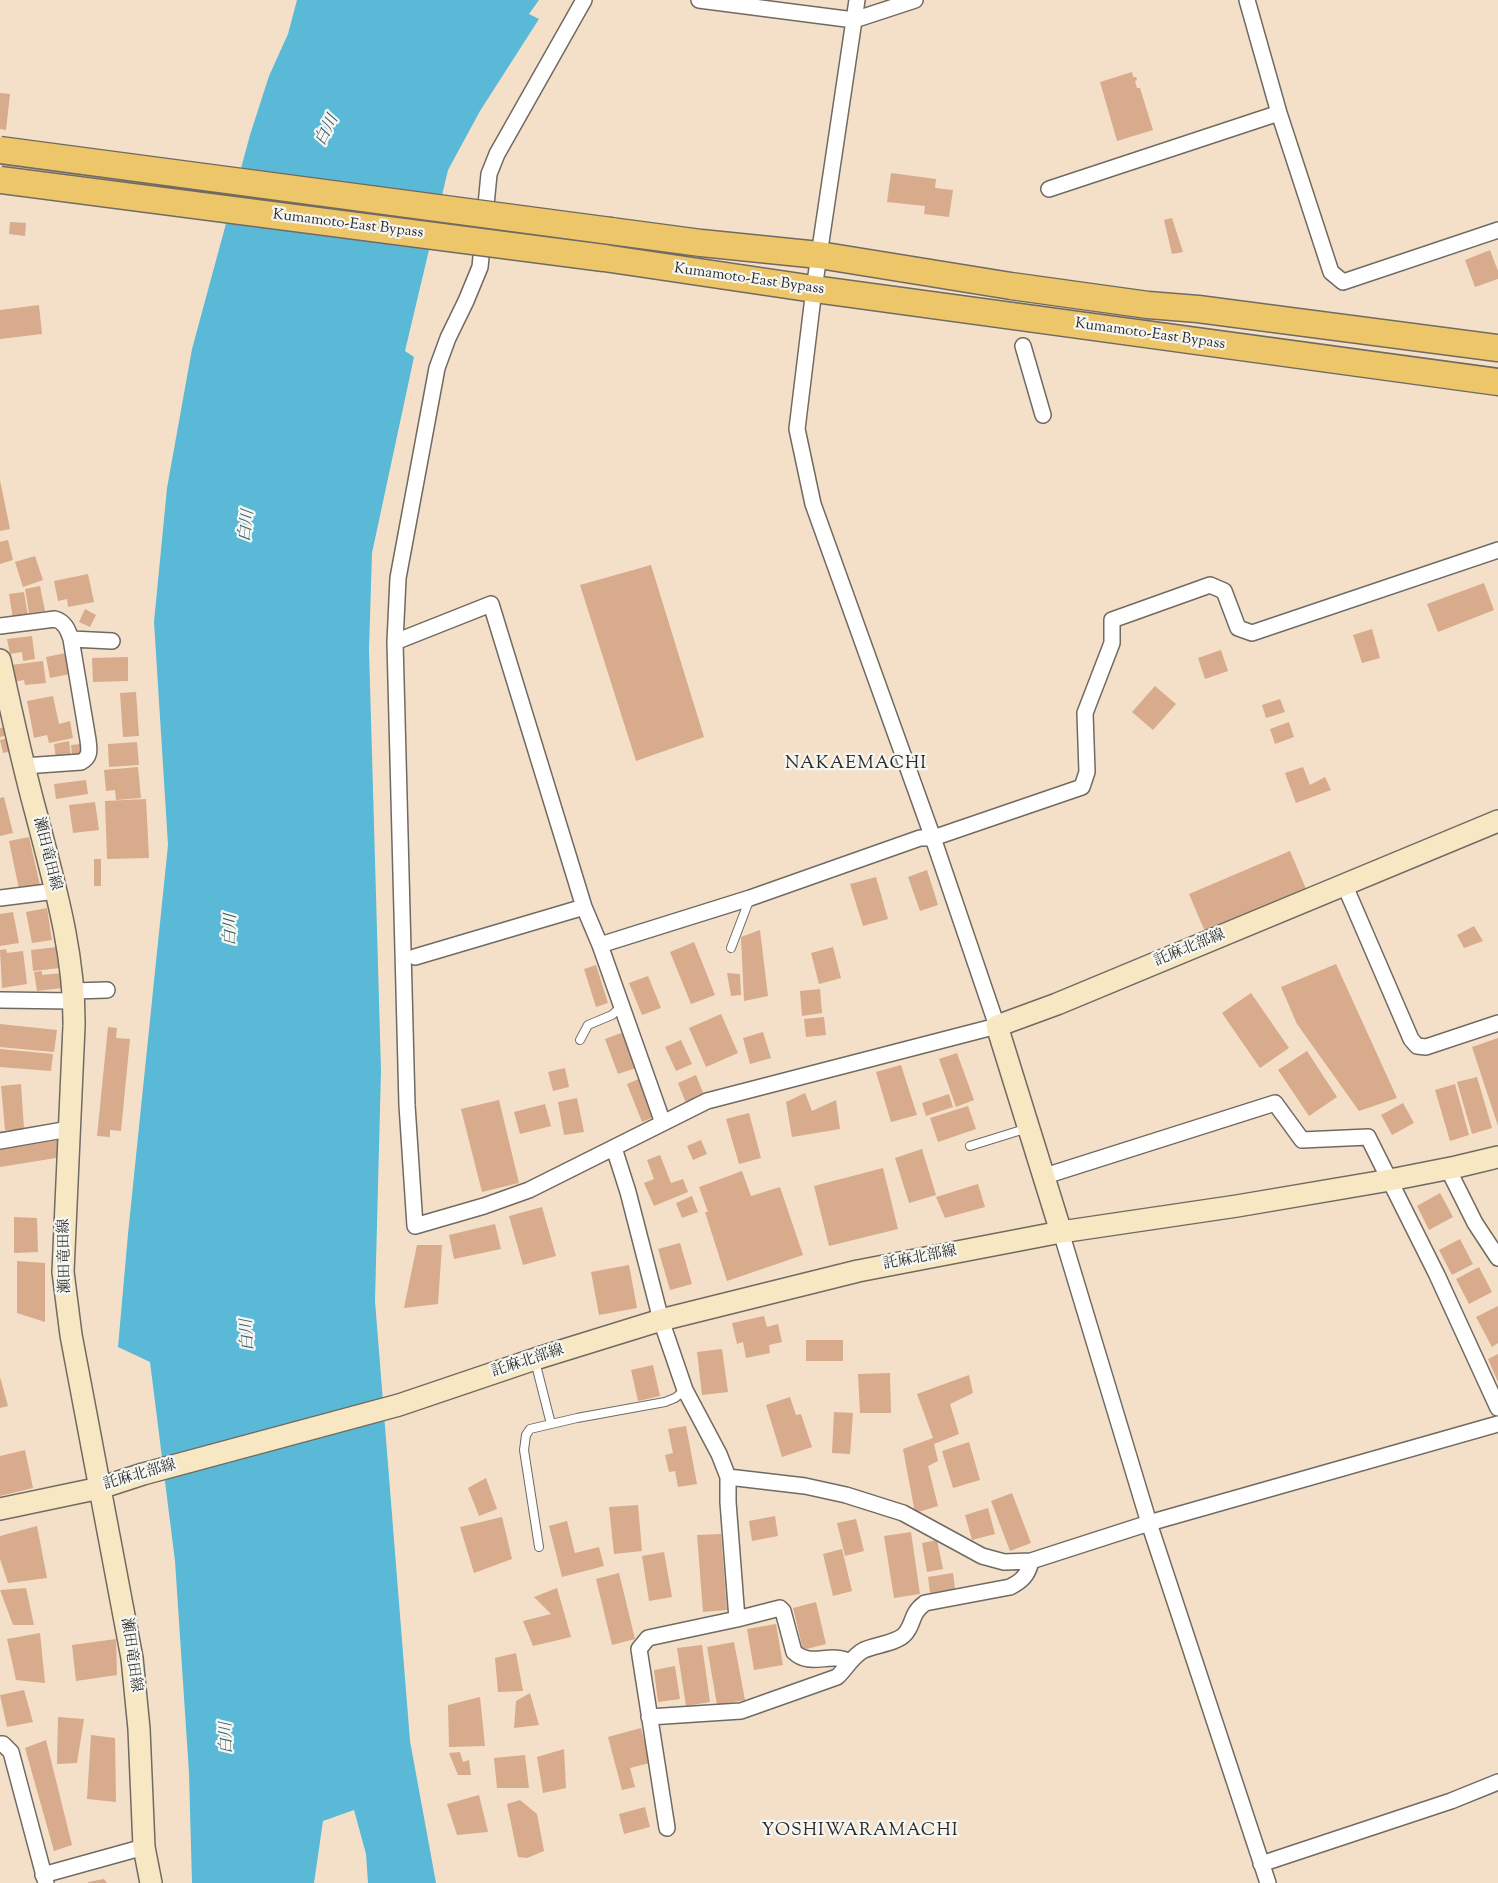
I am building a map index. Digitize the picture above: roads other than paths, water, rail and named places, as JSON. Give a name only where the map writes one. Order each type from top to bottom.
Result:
[{"type":"highway","name":"Kumamoto-East Bypass","points":[[0,150],[701,243],[819,255],[1128,303],[1198,309],[1498,348]]},
{"type":"highway","name":"Kumamoto-East Bypass","points":[[0,180],[604,258],[814,289],[1498,382]]},
{"type":"main road","name":"瀬田竜田線","points":[[0,660],[24,766],[65,929],[74,996],[63,1272],[71,1335],[132,1658],[139,1729],[144,1847],[151,1883]]},
{"type":"main road","name":"託麻北部線","points":[[997,1026],[1057,1004],[1498,821]]},
{"type":"main road","points":[[997,1026],[1061,1232]]},
{"type":"main road","name":"託麻北部線","points":[[0,1509],[100,1488],[143,1474],[399,1405],[535,1359],[660,1320],[858,1271],[1061,1232],[1236,1206],[1390,1180],[1498,1157]]},
{"type":"street","points":[[584,0],[497,154],[489,174],[480,267],[448,338],[437,368],[398,578],[395,642],[407,1095],[415,1226],[484,1206],[529,1190],[707,1101],[997,1026],[933,838],[813,504],[797,429],[814,289],[857,0]]},
{"type":"street","points":[[698,0],[854,20],[915,0]]},
{"type":"street","points":[[1248,0],[1279,113],[1332,272],[1342,282],[1498,230]]},
{"type":"street","points":[[1049,189],[1279,113]]},
{"type":"street","points":[[1023,346],[1043,415]]},
{"type":"street","points":[[600,945],[750,898],[920,838],[933,838],[1082,787],[1087,772],[1085,713],[1112,643],[1112,620],[1210,585],[1224,591],[1238,628],[1252,633],[1498,550]]},
{"type":"street","points":[[395,642],[491,604],[584,907],[600,945],[663,1123]]},
{"type":"street","points":[[0,626],[55,619],[64,625],[71,639],[88,740],[88,756],[86,760],[81,762],[24,766]]},
{"type":"street","points":[[71,639],[112,640]]},
{"type":"street","points":[[1345,886],[1411,1039],[1417,1046],[1426,1047],[1498,1023]]},
{"type":"street","points":[[0,898],[56,891]]},
{"type":"street","points":[[415,957],[584,907]]},
{"type":"street","points":[[0,1000],[74,996],[107,990]]},
{"type":"street","points":[[1045,1176],[1275,1102],[1302,1140],[1368,1137],[1437,1275],[1498,1408]]},
{"type":"street","points":[[0,1141],[69,1130]]},
{"type":"street","points":[[614,1148],[628,1192],[660,1320],[685,1390],[719,1454],[728,1477],[728,1502],[737,1619]]},
{"type":"street","points":[[1448,1169],[1475,1223],[1498,1258]]},
{"type":"street","points":[[1061,1232],[1149,1523],[1268,1883]]},
{"type":"street","points":[[728,1477],[805,1486],[846,1495],[903,1513],[982,1556],[1004,1562],[1031,1561],[1149,1523],[1498,1424]]},
{"type":"street","points":[[649,1717],[741,1711],[837,1677],[864,1650],[903,1637],[916,1610],[925,1604],[1010,1587],[1029,1573],[1031,1561]]},
{"type":"street","points":[[667,1828],[639,1649],[648,1638],[780,1608],[783,1611],[794,1652],[798,1656],[811,1660],[837,1657],[850,1662]]},
{"type":"street","points":[[0,1744],[3,1744],[10,1752],[45,1879],[144,1847]]},
{"type":"street","points":[[1262,1864],[1451,1801],[1498,1782]]},
{"type":"lane","points":[[731,948],[750,898]]},
{"type":"lane","points":[[580,1040],[588,1025],[612,1015],[622,1006]]},
{"type":"lane","points":[[970,1146],[1029,1127]]},
{"type":"lane","points":[[535,1359],[551,1424]]},
{"type":"lane","points":[[538,1547],[524,1442],[526,1434],[530,1430],[551,1424],[665,1402],[685,1390]]},
{"type":"water","name":"白川","points":[[297,0],[539,0],[529,14],[539,19],[480,111],[448,170],[405,351],[414,357],[372,553],[369,649],[381,1071],[375,1301],[410,1741],[436,1883],[368,1883],[366,1854],[354,1810],[323,1821],[314,1883],[192,1883],[189,1773],[175,1561],[150,1362],[118,1347],[168,845],[154,622],[167,488],[192,349],[250,135],[269,76],[288,34]]},
{"type":"district","name":"NAKAEMACHI","points":[[856,765]]},
{"type":"district","name":"YOSHIWARAMACHI","points":[[860,1832]]}]
